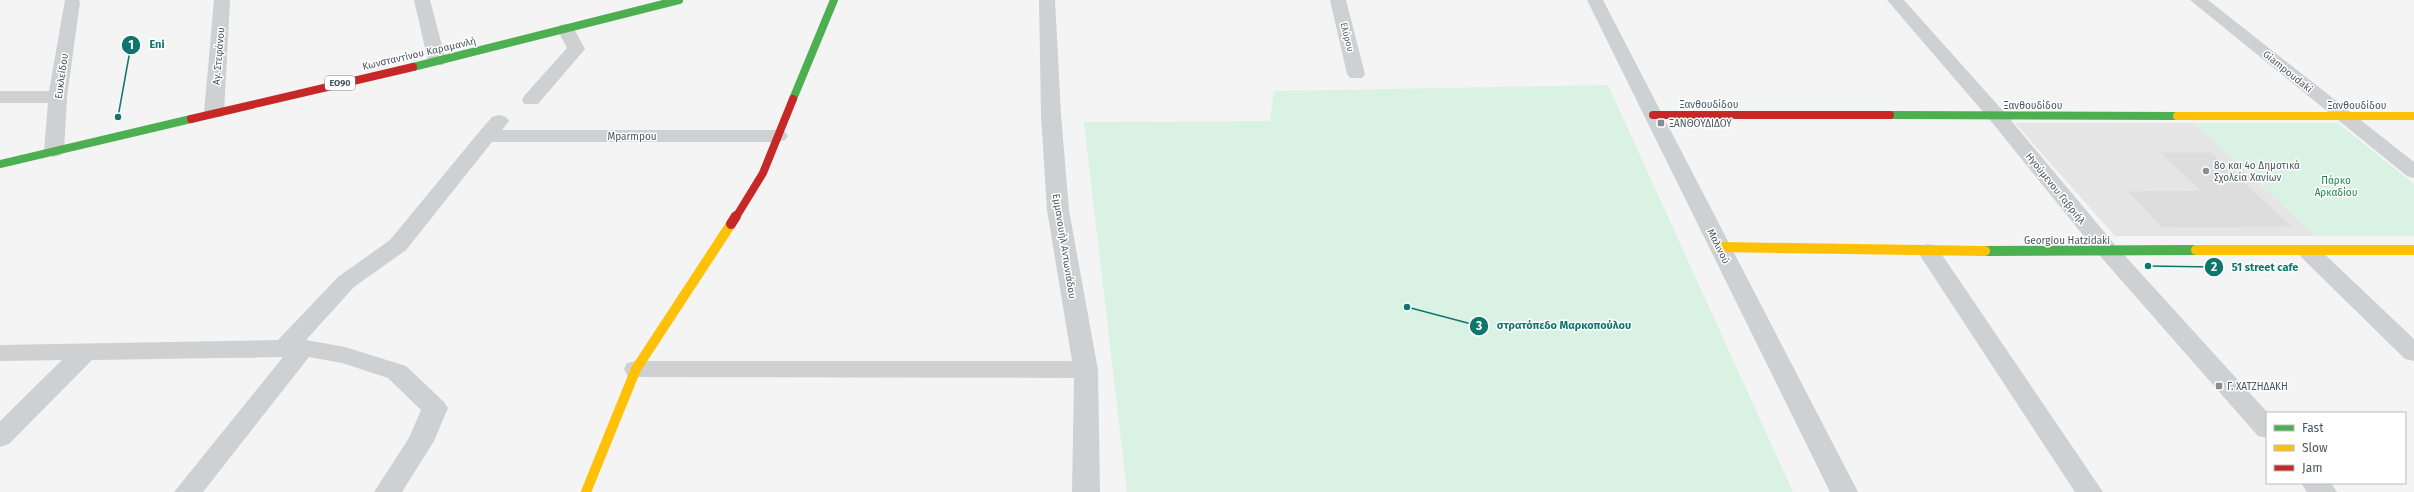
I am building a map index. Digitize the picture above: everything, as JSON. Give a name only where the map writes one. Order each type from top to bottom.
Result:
[{"type":"street","name":"Ευκλείδου","points":[[54,151],[58,97],[76,0]]},
{"type":"street","name":"Αγ. Στεφάνου","points":[[214,113],[222,0]]},
{"type":"street","points":[[422,0],[437,61]]},
{"type":"street","name":"Κωνσταντίνου Καραμανλή","points":[[0,164],[437,61],[679,0]]},
{"type":"street","points":[[586,492],[636,369],[763,173],[834,0]]},
{"type":"street","name":"Εμμανουήλ Αντωνιάδου","points":[[1047,0],[1051,115],[1058,210],[1086,370],[1086,492]]},
{"type":"street","name":"Ελύρου","points":[[1338,0],[1356,74]]},
{"type":"street","name":"Μαλινού","points":[[1595,0],[1844,492]]},
{"type":"street","name":"Ηγούμενου Γαβριήλ","points":[[1896,0],[1996,116],[2108,251],[2266,428]]},
{"type":"street","name":"Giampoudaki","points":[[2198,0],[2414,172]]},
{"type":"street","points":[[531,100],[576,49],[566,29]]},
{"type":"street","points":[[0,97],[58,97]]},
{"type":"street","name":"Ξανθουδίδου","points":[[1653,115],[2414,116]]},
{"type":"street","name":"Mparmpou","points":[[294,348],[346,282],[398,245],[492,129],[778,136]]},
{"type":"street","name":"Georgiou Hatzidaki","points":[[1720,248],[1928,251],[2309,252],[2414,250]]},
{"type":"street","points":[[1928,251],[2089,492]]},
{"type":"street","points":[[2309,252],[2414,353]]},
{"type":"street","points":[[188,492],[294,348]]},
{"type":"street","points":[[0,353],[294,348],[345,355],[397,372],[435,408],[421,440],[388,492]]},
{"type":"street","points":[[0,437],[86,352]]},
{"type":"street","points":[[636,369],[1086,370]]},
{"type":"street","points":[[2316,484],[2323,492]]},
{"type":"shaded area","points":[[2015,123],[2194,123],[2316,236],[2115,236]]},
{"type":"green space","points":[[1608,85],[1793,492],[1127,492],[1084,122],[1270,121],[1274,91]]},
{"type":"green space","name":"Πάρκο Αρκαδίου","points":[[2194,123],[2338,123],[2414,184],[2414,236],[2316,236]]},
{"type":"building","name":"8ο και 4ο Δημοτικά Σχολεία Χανίων","points":[[2160,152],[2211,152],[2293,227],[2162,228],[2127,191],[2199,190]]},
{"type":"traffic: fast","points":[[413,67],[679,0]]},
{"type":"traffic: fast","points":[[793,99],[834,0]]},
{"type":"traffic: fast","points":[[1890,115],[2177,116]]},
{"type":"traffic: fast","points":[[0,164],[191,119]]},
{"type":"traffic: fast","points":[[1985,251],[2196,250]]},
{"type":"traffic: slow","points":[[2177,116],[2414,116]]},
{"type":"traffic: slow","points":[[586,492],[636,369],[731,224]]},
{"type":"traffic: slow","points":[[1720,247],[1985,251]]},
{"type":"traffic: slow","points":[[2196,250],[2414,250]]},
{"type":"traffic: jam","points":[[191,119],[413,67]]},
{"type":"traffic: jam","points":[[731,224],[763,173],[793,99]]},
{"type":"traffic: jam","points":[[1653,115],[1890,115]]},
{"type":"place","name":"Eni","points":[[118,117]]},
{"type":"place","name":"ΞΑΝΘΟΥΔΙΔΟΥ","points":[[1661,123]]},
{"type":"place","name":"8ο και 4ο Δημοτικά Σχολεία Χανίων","points":[[2206,171]]},
{"type":"place","name":"51 street cafe","points":[[2148,266]]},
{"type":"place","name":"στρατόπεδο Μαρκοπούλου","points":[[1407,307]]},
{"type":"place","name":"Γ. ΧΑΤΖΗΔΑΚΗ","points":[[2219,386]]}]
